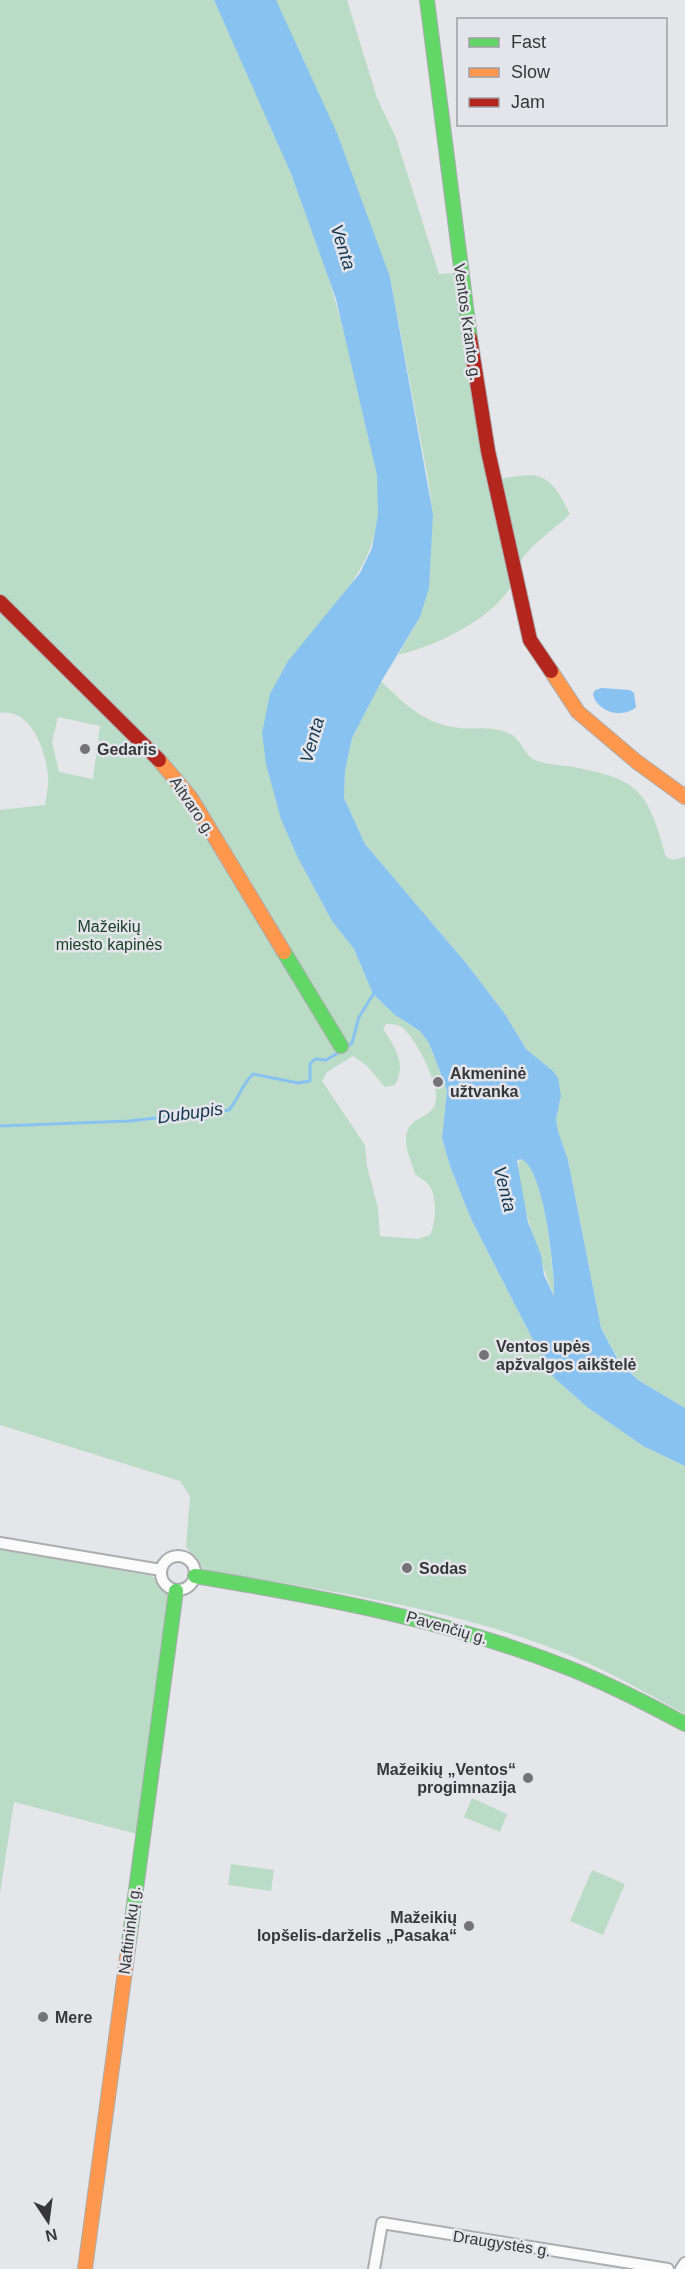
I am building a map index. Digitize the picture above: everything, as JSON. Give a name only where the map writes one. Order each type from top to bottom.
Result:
[{"type":"street","name":"Ventos Kranto g.","points":[[427,0],[473,359],[488,450],[530,640],[578,712],[638,762],[685,797]]},
{"type":"street","name":"Aitvaro g.","points":[[0,602],[167,767],[191,798],[341,1046]]},
{"type":"street","points":[[0,1543],[161,1570]]},
{"type":"street","points":[[180,1556],[194,1565],[195,1576],[186,1589],[176,1591],[166,1586],[161,1570],[166,1561],[180,1556]]},
{"type":"street","name":"Pavenčių g.","points":[[195,1576],[373,1608],[434,1622],[552,1660],[645,1701],[685,1724]]},
{"type":"street","name":"Naftininkų g.","points":[[85,2269],[176,1591]]},
{"type":"street","name":"Draugystės g.","points":[[374,2269],[382,2223],[668,2269]]},
{"type":"street","points":[[681,2269],[685,2262]]},
{"type":"green space","name":"Mažeikių miesto kapinės","points":[[0,0],[214,0],[282,152],[321,254],[367,422],[379,486],[378,517],[373,541],[359,572],[338,601],[297,855],[332,921],[354,949],[373,994],[395,1015],[420,1031],[429,1043],[447,1090],[442,1138],[450,1166],[471,1219],[551,1375],[587,1407],[643,1446],[685,1466],[685,1714],[590,1664],[486,1626],[393,1603],[204,1570],[186,1547],[190,1496],[180,1481],[0,1425],[0,810],[45,805],[48,780],[47,767],[40,744],[29,724],[21,717],[11,713],[0,713]],"holes":[[[58,717],[100,726],[93,779],[59,772],[52,742]],[[386,1024],[400,1026],[412,1038],[430,1072],[436,1093],[434,1107],[414,1122],[407,1133],[408,1154],[415,1174],[431,1187],[434,1201],[435,1216],[430,1235],[417,1239],[380,1236],[378,1208],[367,1166],[365,1145],[322,1081],[327,1072],[353,1056],[366,1065],[385,1087],[395,1085],[400,1063],[383,1029]]]},
{"type":"green space","points":[[276,0],[347,0],[377,98],[396,138],[439,274],[458,273],[487,481],[517,476],[538,476],[554,487],[570,514],[524,556],[508,591],[495,606],[456,633],[398,655],[420,617],[433,514],[428,479],[390,277]]},
{"type":"green space","points":[[381,681],[405,703],[432,721],[453,727],[505,732],[515,737],[530,757],[537,761],[597,772],[628,784],[647,804],[654,818],[666,857],[673,860],[685,857],[685,1408],[638,1380],[619,1361],[601,1328],[568,1160],[558,1131],[556,1119],[561,1096],[553,1071],[526,1049],[505,1014],[466,963],[365,844],[344,798],[345,771],[352,738]]},
{"type":"green space","points":[[520,1159],[529,1165],[542,1199],[550,1244],[555,1298],[524,1204],[518,1168]]},
{"type":"green space","points":[[0,1549],[152,1576],[168,1592],[170,1602],[137,1834],[14,1802],[0,1893]]},
{"type":"green space","points":[[472,1798],[507,1814],[500,1832],[464,1817]]},
{"type":"green space","points":[[231,1864],[274,1870],[271,1891],[228,1885]]},
{"type":"green space","points":[[592,1870],[625,1884],[603,1935],[570,1921]]},
{"type":"water","name":"Venta","points":[[214,0],[276,0],[337,133],[390,277],[433,514],[429,588],[420,617],[381,682],[352,738],[345,771],[344,798],[365,844],[466,963],[505,1014],[526,1049],[553,1071],[558,1078],[561,1096],[556,1119],[558,1131],[568,1160],[601,1328],[619,1362],[638,1380],[685,1408],[685,1466],[643,1446],[587,1407],[551,1375],[471,1219],[450,1166],[442,1138],[447,1090],[429,1043],[420,1031],[395,1015],[373,994],[354,949],[332,921],[297,856],[281,819],[266,764],[262,733],[270,694],[288,661],[360,573],[372,548],[378,515],[377,475],[336,299],[292,176]],"holes":[[[520,1159],[528,1165],[536,1179],[542,1198],[550,1244],[554,1296],[544,1275],[541,1255],[528,1222],[517,1161]]]},
{"type":"water","points":[[602,688],[630,690],[634,693],[636,707],[624,713],[604,709],[595,700],[593,694],[595,690]]},
{"type":"waterway","name":"Dubupis","points":[[346,1047],[352,1043],[359,1017],[374,993]]},
{"type":"waterway","name":"Dubupis","points":[[0,1126],[129,1121],[229,1110],[253,1074],[298,1083],[310,1081],[310,1064],[315,1059],[326,1060],[341,1051]]},
{"type":"traffic: fast","points":[[427,0],[470,338]]},
{"type":"traffic: fast","points":[[284,952],[341,1046]]},
{"type":"traffic: fast","points":[[195,1576],[289,1592],[383,1612],[476,1636],[581,1673],[685,1724]]},
{"type":"traffic: fast","points":[[128,1949],[176,1591]]},
{"type":"traffic: slow","points":[[551,671],[578,712],[637,762],[685,797]]},
{"type":"traffic: slow","points":[[159,760],[191,798],[284,952]]},
{"type":"traffic: slow","points":[[85,2269],[128,1949]]},
{"type":"traffic: jam","points":[[470,338],[488,451],[530,640],[551,671]]},
{"type":"traffic: jam","points":[[0,602],[159,760]]},
{"type":"place","name":"Gedaris","points":[[85,749]]},
{"type":"place","name":"Akmeninė užtvanka","points":[[438,1082]]},
{"type":"place","name":"Ventos upės apžvalgos aikštelė","points":[[484,1355]]},
{"type":"place","name":"Sodas","points":[[407,1568]]},
{"type":"place","name":"Mažeikių „Ventos“ progimnazija","points":[[528,1778]]},
{"type":"place","name":"Mažeikių lopšelis-darželis „Pasaka“","points":[[469,1926]]},
{"type":"place","name":"Mere","points":[[43,2017]]}]
